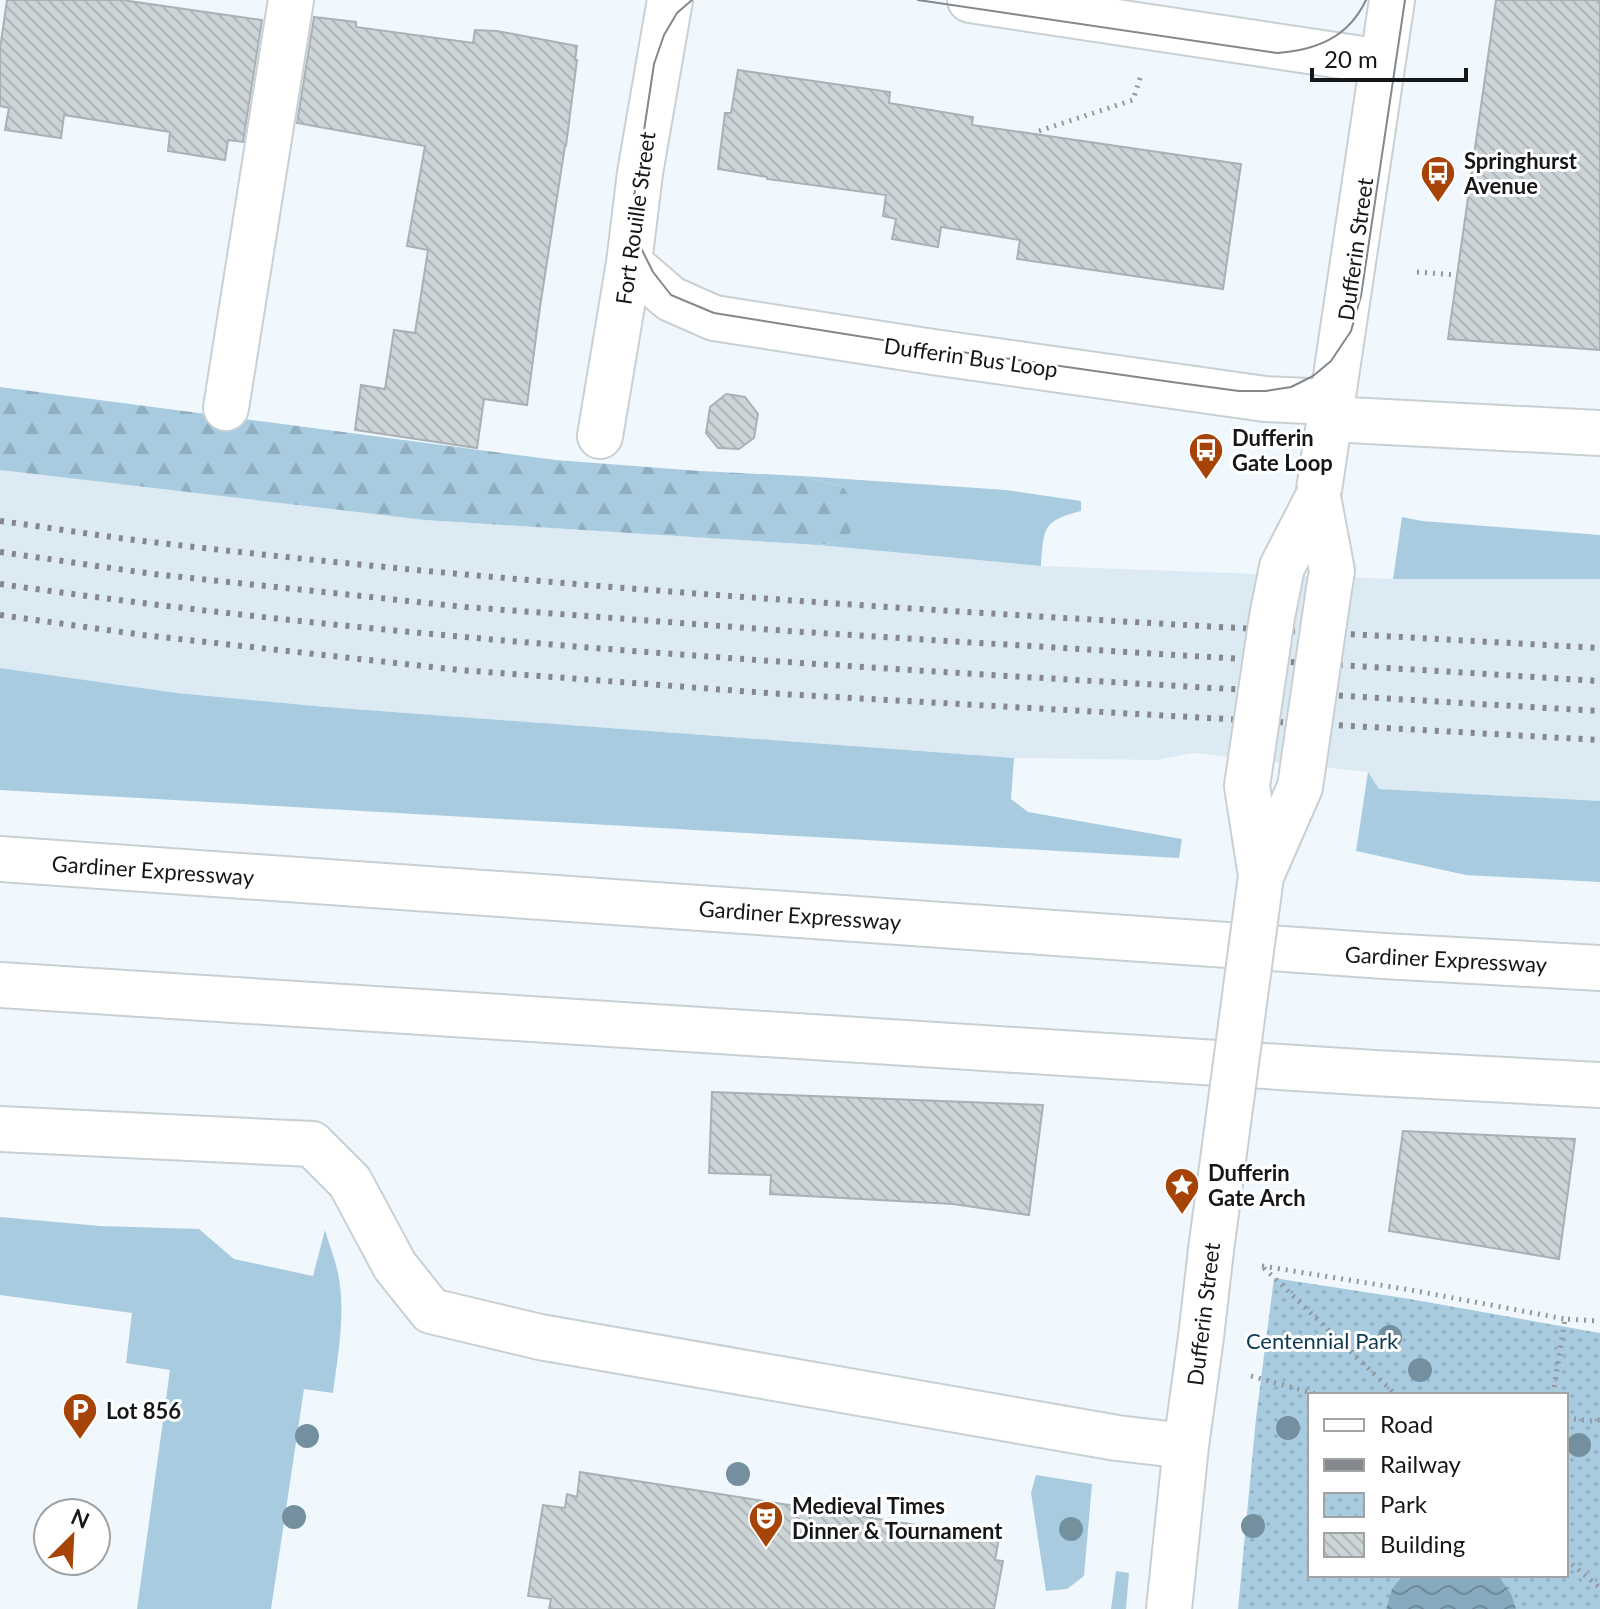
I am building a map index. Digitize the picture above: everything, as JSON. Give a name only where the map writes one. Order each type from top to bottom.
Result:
[{"type":"main road","points":[[226,408],[291,0]]},
{"type":"main road","name":"Fort Rouille Street","points":[[600,436],[670,0]]},
{"type":"main road","points":[[970,0],[1382,62]]},
{"type":"main road","name":"Dufferin Street","points":[[1169,1609],[1186,1446],[1261,876],[1300,787],[1332,571],[1318,497],[1392,0]]},
{"type":"main road","name":"Dufferin Bus Loop","points":[[629,263],[671,299],[714,318],[1330,411],[1600,433]]},
{"type":"main road","name":"Gardiner Expressway","points":[[0,859],[1368,955],[1600,968]]},
{"type":"main road","points":[[0,985],[1600,1085]]},
{"type":"main road","points":[[0,1129],[312,1144],[350,1182],[395,1266],[431,1311],[540,1337],[1117,1438],[1186,1446]]},
{"type":"path","points":[[1039,131],[1133,100],[1141,75]]},
{"type":"path","points":[[1417,272],[1457,275]]},
{"type":"path","points":[[1394,1393],[1262,1266],[1565,1319],[1600,1321]]},
{"type":"path","points":[[1553,1393],[1565,1319]]},
{"type":"path","points":[[1251,1376],[1312,1393]]},
{"type":"path","points":[[1568,1418],[1600,1420]]},
{"type":"path","points":[[1568,1561],[1600,1588]]},
{"type":"shaded area","points":[[0,470],[425,520],[818,545],[1041,566],[1393,579],[1600,579],[1600,801],[1379,789],[1368,772],[1194,753],[1156,760],[1014,758],[326,707],[177,693],[0,668]]},
{"type":"green space","points":[[0,387],[556,460],[802,476],[843,487],[856,514],[845,541],[818,545],[425,520],[0,470]]},
{"type":"green space","points":[[802,476],[1006,490],[1081,501],[1081,511],[1059,518],[1048,528],[1041,566],[818,545],[845,541],[843,487]]},
{"type":"green space","points":[[1402,517],[1600,535],[1600,579],[1393,579]]},
{"type":"green space","points":[[0,668],[177,693],[326,707],[1014,758],[1011,799],[1028,812],[1182,839],[1179,858],[0,790]]},
{"type":"green space","points":[[1368,772],[1379,789],[1600,801],[1600,882],[1466,875],[1356,851]]},
{"type":"green space","points":[[0,1217],[100,1226],[199,1229],[234,1259],[313,1276],[325,1230],[338,1273],[341,1303],[333,1393],[304,1389],[271,1609],[137,1609],[170,1370],[126,1363],[132,1313],[0,1295]]},
{"type":"green space","name":"Centennial Park","points":[[1274,1278],[1600,1333],[1600,1609],[1238,1609],[1256,1418]]},
{"type":"green space","points":[[1036,1475],[1092,1484],[1084,1576],[1067,1589],[1046,1591],[1031,1493]]},
{"type":"green space","points":[[1116,1571],[1129,1573],[1126,1609],[1111,1609]]},
{"type":"water","points":[[1401,1577],[1499,1577],[1511,1594],[1516,1609],[1386,1609],[1392,1589]]},
{"type":"building","points":[[7,0],[122,0],[262,20],[243,142],[228,140],[225,160],[168,151],[170,132],[64,115],[61,138],[5,130],[9,108],[0,106],[0,49]]},
{"type":"building","points":[[1496,0],[1600,0],[1600,350],[1448,339]]},
{"type":"building","points":[[314,17],[356,22],[356,27],[473,43],[475,30],[497,31],[577,46],[566,146],[527,405],[484,399],[477,448],[355,430],[361,385],[385,389],[394,330],[415,333],[428,250],[407,246],[425,146],[297,123]]},
{"type":"building","points":[[738,70],[890,92],[889,103],[973,117],[972,125],[1241,164],[1223,289],[1017,259],[1020,240],[941,227],[938,247],[892,239],[896,219],[883,216],[886,195],[718,169],[725,113],[731,113]]},
{"type":"building","points":[[726,394],[745,397],[758,414],[754,438],[739,449],[718,448],[706,433],[710,407]]},
{"type":"building","points":[[712,1092],[1043,1105],[1029,1215],[953,1204],[770,1194],[771,1175],[709,1173]]},
{"type":"building","points":[[1403,1131],[1575,1139],[1559,1259],[1389,1231]]},
{"type":"building","name":"Medieval Times Dinner & Tournament","points":[[580,1472],[999,1538],[995,1560],[1003,1561],[994,1609],[549,1609],[551,1599],[528,1596],[543,1505],[565,1508],[567,1494],[577,1497]]},
{"type":"tram line","points":[[692,0],[677,13],[664,35],[654,64],[634,197],[641,248],[653,272],[671,295],[714,313],[933,348],[1239,391],[1291,387],[1313,376],[1331,361],[1351,331],[1361,296],[1405,0]]},
{"type":"tram line","points":[[918,0],[1277,53],[1305,49],[1329,40],[1350,24],[1366,0]]},
{"type":"railway","points":[[0,521],[140,541],[339,562],[699,594],[1059,618],[1600,648]]},
{"type":"railway","points":[[0,552],[153,574],[465,607],[802,632],[1600,681]]},
{"type":"railway","points":[[0,584],[268,618],[671,654],[1600,711]]},
{"type":"railway","points":[[0,615],[143,635],[459,670],[781,694],[1600,740]]},
{"type":"place","name":"Springhurst Avenue","points":[[1438,204]]},
{"type":"place","name":"Dufferin Gate Loop","points":[[1206,481]]},
{"type":"place","name":"Dufferin Gate Arch","points":[[1182,1216]]},
{"type":"place","name":"Lot 856","points":[[80,1441]]},
{"type":"place","name":"Medieval Times Dinner & Tournament","points":[[766,1549]]}]
